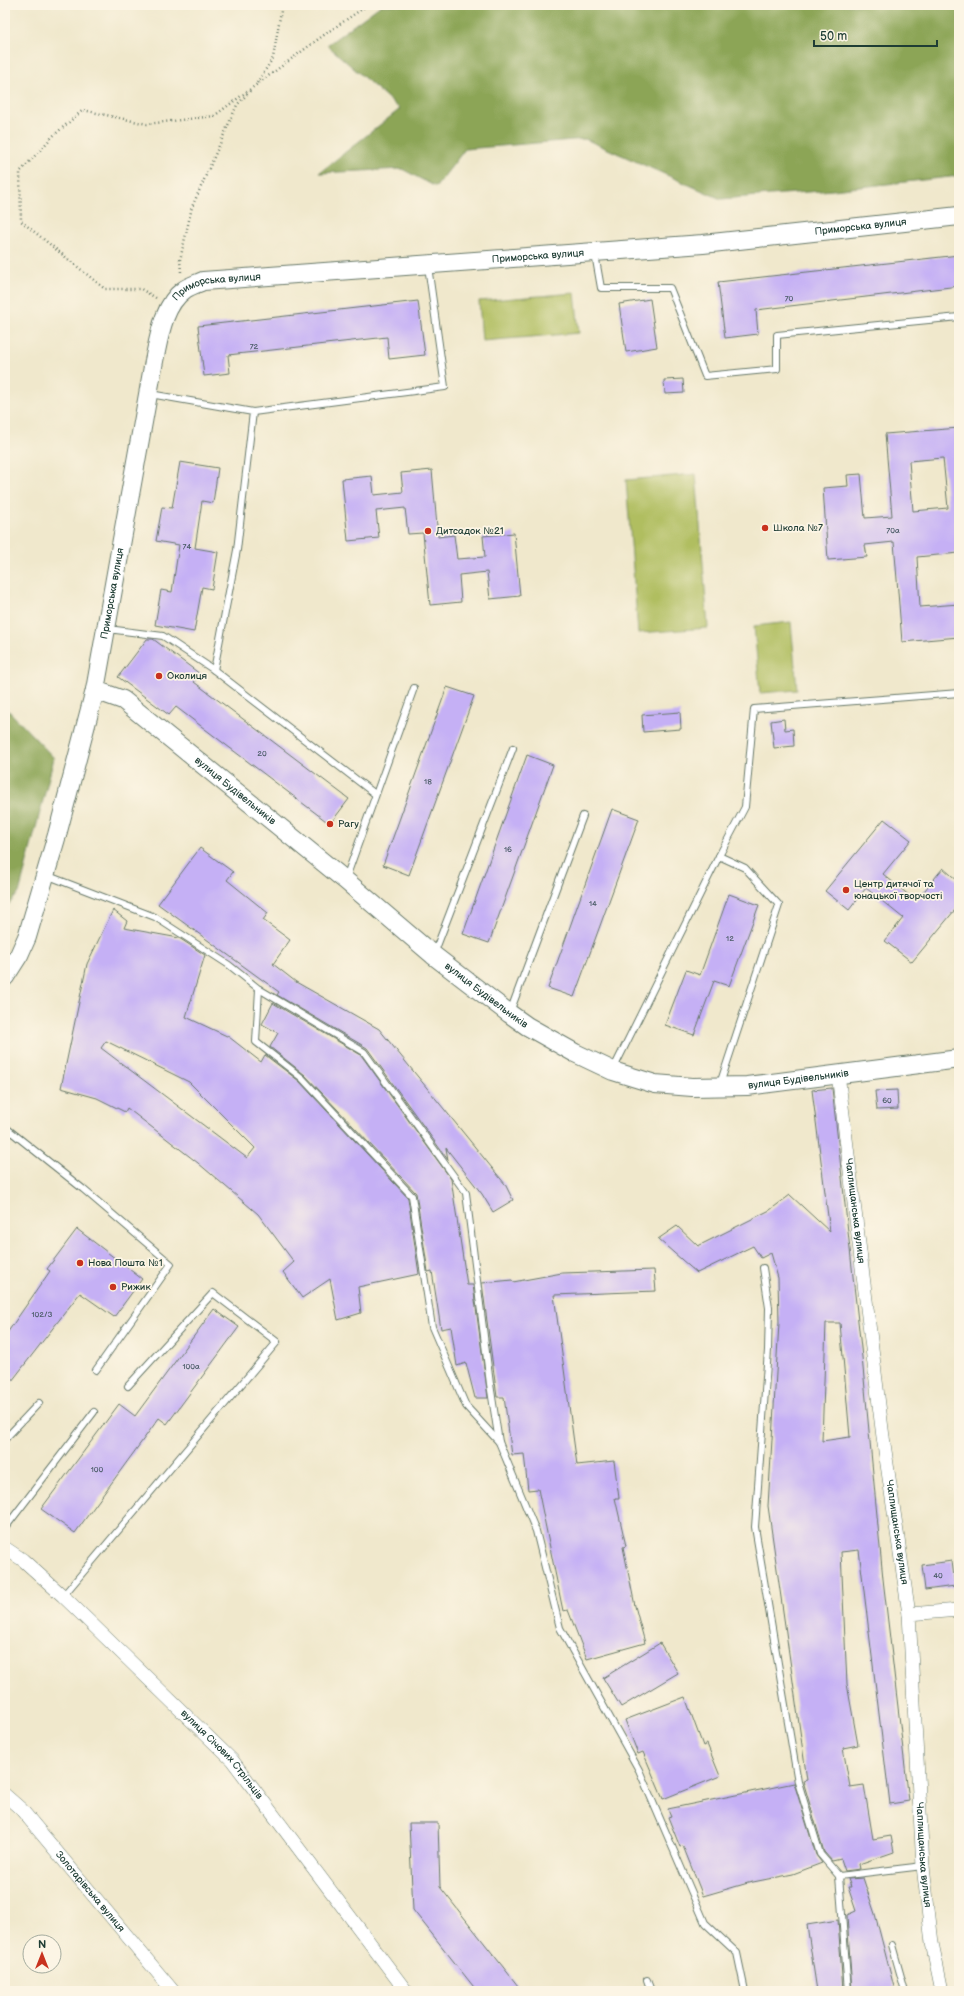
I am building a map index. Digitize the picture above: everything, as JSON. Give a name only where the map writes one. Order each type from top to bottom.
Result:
[{"type":"street","name":"Приморська вулиця","points":[[5,977],[19,955],[27,937],[95,690],[148,394],[162,327],[171,306],[183,291],[203,280],[703,244],[959,216]]},
{"type":"street","name":"вулиця Будівельників","points":[[95,690],[123,700],[345,880],[433,955],[510,1014],[527,1026],[568,1050],[613,1071],[655,1084],[692,1087],[719,1087],[747,1086],[959,1059]]},
{"type":"street","name":"Чаплищанська вулиця","points":[[838,1074],[883,1437],[909,1614],[923,1866],[932,1943],[942,1991]]},
{"type":"street","name":"вулиця Січових Стрільців","points":[[5,1548],[23,1560],[63,1596],[232,1760],[406,1991]]},
{"type":"street","points":[[909,1614],[959,1610]]},
{"type":"street","name":"Золотарівська вулиця","points":[[5,1795],[21,1808],[173,1991]]},
{"type":"lane","points":[[595,252],[601,288],[670,288],[705,376],[777,369],[777,335],[959,317]]},
{"type":"lane","points":[[148,394],[253,412],[445,387],[427,264]]},
{"type":"lane","points":[[214,670],[237,550],[253,412]]},
{"type":"lane","points":[[105,629],[164,636],[214,670],[375,794]]},
{"type":"lane","points":[[345,880],[414,688]]},
{"type":"lane","points":[[613,1071],[719,856],[745,807],[754,709],[959,693]]},
{"type":"lane","points":[[433,955],[513,748]]},
{"type":"lane","points":[[510,1014],[583,816]]},
{"type":"lane","points":[[719,856],[745,868],[779,905],[719,1087]]},
{"type":"lane","points":[[45,874],[155,917],[229,965],[259,988],[364,1052],[466,1193],[489,1376],[499,1442],[536,1531],[560,1628],[639,1770],[706,1923],[737,1953],[745,1991]]},
{"type":"lane","points":[[259,988],[256,1042],[302,1078],[412,1196],[432,1327],[466,1406],[499,1442]]},
{"type":"lane","points":[[5,1127],[83,1189],[171,1264],[96,1370]]},
{"type":"lane","points":[[763,1268],[769,1308],[768,1350],[755,1527],[798,1782],[820,1854],[839,1876],[848,1991]]},
{"type":"lane","points":[[63,1596],[277,1342],[213,1293],[128,1386]]},
{"type":"lane","points":[[5,1439],[39,1403]]},
{"type":"lane","points":[[5,1528],[94,1412]]},
{"type":"lane","points":[[839,1876],[923,1866]]},
{"type":"lane","points":[[892,1945],[905,1991]]},
{"type":"lane","points":[[647,1980],[651,1991]]},
{"type":"path","points":[[183,291],[180,260],[192,207],[237,105],[256,85],[274,58],[282,5]]},
{"type":"path","points":[[171,306],[141,289],[105,289],[21,221],[20,172],[52,136],[83,110],[147,124],[214,116],[368,5]]},
{"type":"green space","points":[[381,5],[959,5],[959,176],[833,190],[721,199],[585,139],[465,149],[436,187],[402,169],[319,173],[400,109],[327,45]]},
{"type":"green space","points":[[575,293],[579,333],[482,341],[479,301]]},
{"type":"green space","points":[[696,474],[708,628],[638,633],[626,480]]},
{"type":"green space","points":[[791,622],[797,690],[760,693],[754,626]]},
{"type":"green space","points":[[5,707],[54,758],[19,893],[5,908]]},
{"type":"building","points":[[959,255],[959,286],[756,310],[758,334],[725,338],[718,282]]},
{"type":"building","points":[[650,299],[657,347],[626,352],[619,304]]},
{"type":"building","points":[[418,301],[425,355],[389,359],[387,337],[228,355],[230,373],[204,376],[198,326]]},
{"type":"building","points":[[683,379],[684,393],[665,394],[664,380]]},
{"type":"building","points":[[959,428],[959,553],[917,557],[920,607],[959,604],[959,637],[902,642],[894,542],[865,545],[867,557],[828,560],[823,488],[848,486],[847,475],[861,474],[865,518],[892,516],[885,434]],"holes":[[[943,458],[948,508],[913,511],[909,461]]]},
{"type":"building","points":[[180,462],[218,468],[213,503],[202,501],[195,548],[218,552],[212,589],[202,587],[194,632],[155,625],[161,590],[172,592],[179,545],[156,541],[162,507],[172,508]]},
{"type":"building","points":[[432,470],[438,537],[454,535],[457,559],[485,557],[483,536],[514,533],[520,596],[490,599],[487,572],[459,575],[461,602],[430,605],[423,533],[408,534],[405,508],[376,511],[379,538],[348,541],[342,479],[372,476],[374,495],[403,492],[401,473]]},
{"type":"building","points":[[147,639],[153,639],[200,674],[194,682],[349,799],[330,824],[176,707],[169,715],[118,677]]},
{"type":"building","points":[[447,687],[474,696],[409,875],[383,865]]},
{"type":"building","points":[[680,712],[681,729],[643,732],[642,715]]},
{"type":"building","points":[[784,719],[785,730],[793,729],[794,746],[774,748],[771,721]]},
{"type":"building","points":[[527,755],[553,765],[489,943],[463,934]]},
{"type":"building","points":[[612,809],[639,819],[574,997],[548,988]]},
{"type":"building","name":"Центр дитячої та юнацької творчості","points":[[884,819],[911,840],[883,874],[916,901],[943,868],[959,882],[959,905],[912,962],[885,941],[903,918],[866,888],[849,910],[825,891]]},
{"type":"building","points":[[200,848],[233,872],[227,880],[268,913],[263,920],[290,940],[273,964],[296,982],[379,1029],[505,1184],[513,1200],[493,1212],[482,1194],[446,1148],[448,1160],[367,1048],[277,995],[279,992],[158,904]]},
{"type":"building","points":[[729,894],[759,905],[729,986],[714,981],[694,1035],[665,1025],[686,970],[700,975]]},
{"type":"building","points":[[113,910],[127,921],[124,928],[179,938],[205,955],[186,1017],[229,1037],[261,1062],[265,1055],[299,1081],[408,1198],[419,1274],[358,1287],[361,1313],[338,1320],[330,1279],[302,1298],[283,1272],[294,1262],[258,1214],[198,1163],[127,1108],[125,1112],[97,1098],[61,1088],[87,964]],"holes":[[[106,1041],[189,1082],[255,1148],[247,1158],[101,1048]]]},
{"type":"building","points":[[273,1003],[361,1055],[451,1179],[467,1285],[473,1285],[488,1398],[475,1398],[466,1363],[457,1366],[451,1327],[441,1329],[432,1271],[428,1272],[416,1193],[305,1075],[270,1047],[278,1033],[262,1024]]},
{"type":"building","points":[[832,1088],[862,1357],[883,1579],[909,1801],[890,1804],[859,1550],[841,1552],[847,1684],[858,1745],[843,1748],[850,1787],[864,1785],[873,1839],[891,1836],[894,1852],[859,1864],[860,1869],[845,1871],[841,1859],[832,1861],[824,1852],[803,1781],[807,1780],[768,1506],[779,1323],[778,1278],[771,1253],[761,1258],[753,1246],[697,1273],[658,1239],[677,1226],[698,1246],[770,1210],[790,1195],[830,1232],[812,1090]],"holes":[[[826,1323],[840,1323],[850,1437],[822,1441]]]},
{"type":"building","points":[[897,1090],[898,1109],[877,1110],[875,1091]]},
{"type":"building","points":[[77,1229],[142,1279],[114,1317],[80,1293],[5,1390],[5,1336],[50,1271],[47,1269]]},
{"type":"building","points":[[654,1270],[656,1291],[554,1295],[577,1465],[614,1461],[619,1498],[615,1498],[626,1546],[623,1547],[635,1606],[645,1643],[587,1659],[568,1610],[563,1611],[538,1489],[528,1490],[524,1454],[512,1455],[504,1397],[497,1397],[482,1283],[512,1280],[513,1282],[562,1273]]},
{"type":"building","points":[[214,1309],[239,1327],[167,1424],[159,1418],[75,1533],[41,1509],[119,1404],[135,1416]]},
{"type":"building","points":[[952,1561],[955,1586],[925,1590],[922,1565]]},
{"type":"building","points":[[660,1643],[678,1673],[621,1707],[603,1678]]},
{"type":"building","points":[[685,1697],[703,1746],[707,1744],[720,1776],[663,1799],[643,1752],[638,1754],[625,1720]]},
{"type":"building","points":[[794,1783],[816,1855],[822,1863],[793,1874],[748,1883],[703,1896],[683,1846],[680,1847],[668,1817],[671,1816],[668,1809]]},
{"type":"building","points":[[409,1823],[438,1823],[440,1887],[522,1991],[477,1991],[413,1910]]},
{"type":"building","points":[[863,1878],[875,1914],[895,1991],[852,1991],[847,1915],[856,1911],[848,1887],[851,1887],[848,1879]]},
{"type":"building","points":[[838,1920],[843,1991],[817,1991],[807,1925]]},
{"type":"place","name":"Школа №7","points":[[765,528]]},
{"type":"place","name":"Дитсадок №21","points":[[428,531]]},
{"type":"place","name":"Околиця","points":[[159,676]]},
{"type":"place","name":"Рагу","points":[[330,824]]},
{"type":"place","name":"Центр дитячої та юнацької творчості","points":[[846,890]]},
{"type":"place","name":"Нова Пошта №1","points":[[80,1263]]},
{"type":"place","name":"Рижик","points":[[113,1287]]}]
